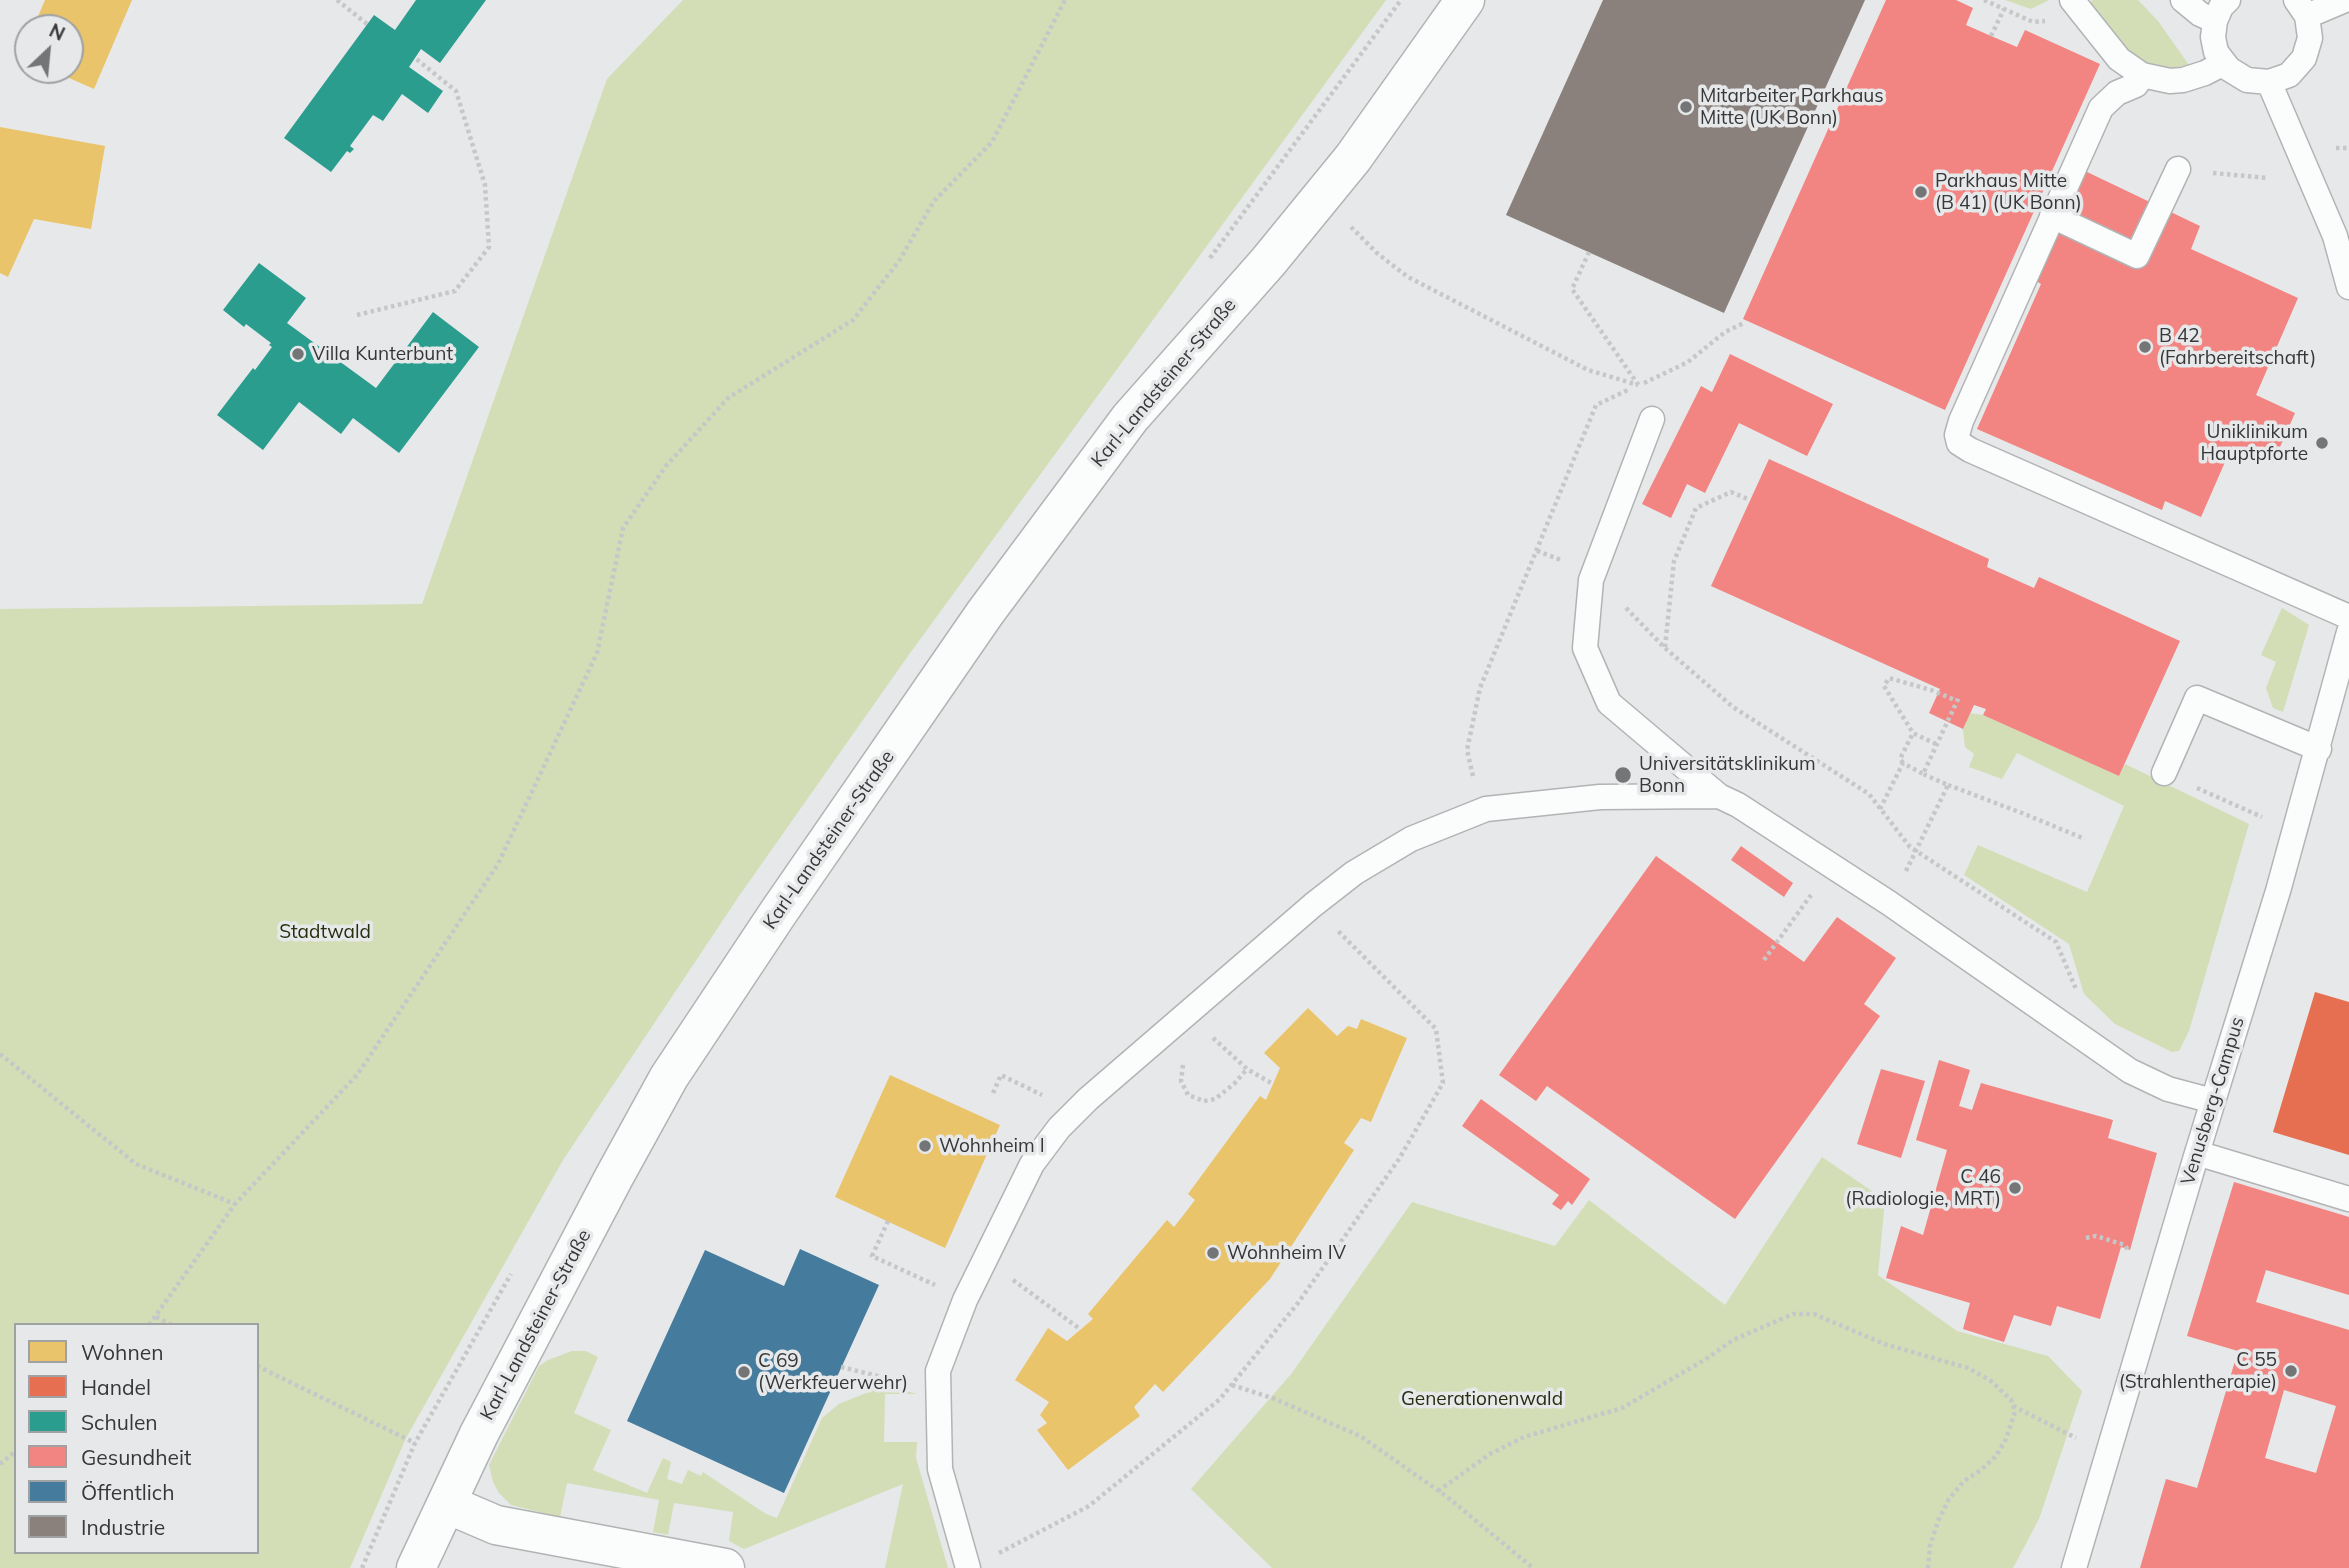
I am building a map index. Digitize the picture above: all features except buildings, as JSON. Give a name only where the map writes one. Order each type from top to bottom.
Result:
[{"type":"street","name":"Karl-Landsteiner-Straße","points":[[416,1568],[528,1338],[669,1077],[778,913],[985,613],[1130,418],[1268,262],[1353,158],[1465,0]]},
{"type":"street","points":[[447,1504],[496,1525],[725,1568]]},
{"type":"lane","points":[[2072,0],[2139,80]]},
{"type":"lane","points":[[2183,0],[2200,14],[2221,10],[2215,44],[2224,63],[2247,80],[2269,82],[2289,75],[2304,58],[2310,38],[2301,8],[2345,0]]},
{"type":"lane","points":[[2224,63],[2183,80],[2139,80],[2117,93],[2101,108],[1957,435],[1959,443],[1969,450],[2349,617]]},
{"type":"lane","points":[[2269,82],[2336,236],[2349,287]]},
{"type":"lane","points":[[2052,216],[2137,256],[2178,169]]},
{"type":"lane","points":[[1652,419],[1593,573],[1585,648],[1609,703],[1719,796],[1738,805],[1832,866],[2130,1070],[2168,1089],[2213,1101]]},
{"type":"lane","name":"Venusberg-Campus","points":[[2074,1568],[2295,832],[2349,632]]},
{"type":"lane","points":[[2164,773],[2197,698],[2319,749]]},
{"type":"lane","points":[[968,1568],[940,1469],[938,1371],[965,1300],[1032,1164],[1072,1115],[1313,905],[1354,873],[1411,839],[1486,809],[1600,797],[1719,796]]},
{"type":"lane","points":[[2197,1153],[2349,1199]]},
{"type":"path","points":[[337,0],[367,24]]},
{"type":"path","points":[[151,1323],[234,1204],[357,1075],[498,864],[597,653],[623,528],[666,466],[728,398],[853,320],[899,261],[934,201],[992,142],[1065,0]]},
{"type":"path","points":[[1984,0],[2033,22],[2050,18]]},
{"type":"path","points":[[1991,36],[2004,9]]},
{"type":"path","points":[[357,315],[455,291],[489,247],[485,185],[456,91],[415,58]]},
{"type":"path","points":[[2335,148],[2349,148]]},
{"type":"path","points":[[2178,169],[2268,178]]},
{"type":"path","points":[[1321,197],[1378,254],[1408,277],[1588,370],[1639,385]]},
{"type":"path","points":[[1589,252],[1572,289],[1639,385],[1652,419]]},
{"type":"path","points":[[1486,809],[1477,790],[1467,750],[1480,688],[1596,405],[1688,362],[1725,332],[1744,323]]},
{"type":"path","points":[[1665,648],[1674,561],[1696,508],[1731,492],[1750,500]]},
{"type":"path","points":[[1593,573],[1665,648],[1733,707],[1869,794],[1916,851],[2056,942],[2078,996]]},
{"type":"path","points":[[1923,774],[1957,699],[1889,678],[1884,686],[1913,733],[1936,744]]},
{"type":"path","points":[[1913,733],[1900,759],[1903,763],[1948,785],[2085,839]]},
{"type":"path","points":[[1880,809],[1903,763]]},
{"type":"path","points":[[2164,773],[2295,832]]},
{"type":"path","points":[[1889,904],[1948,785]]},
{"type":"path","points":[[1764,960],[1832,866]]},
{"type":"path","points":[[994,1556],[1089,1506],[1220,1399],[1298,1304],[1399,1159],[1443,1083],[1436,1029],[1313,905]]},
{"type":"path","points":[[1227,1050],[1247,1069],[1273,1084]]},
{"type":"path","points":[[0,1054],[136,1164],[234,1204]]},
{"type":"path","points":[[1184,1060],[1181,1080],[1188,1095],[1204,1101],[1215,1099],[1247,1069]]},
{"type":"path","points":[[993,1093],[1001,1075],[1051,1099],[1072,1115]]},
{"type":"path","points":[[888,1221],[872,1256],[965,1300]]},
{"type":"path","points":[[2086,1238],[2096,1236],[2125,1245],[2129,1253]]},
{"type":"path","points":[[1039,1298],[1080,1329]]},
{"type":"path","points":[[1438,1491],[1490,1454],[1524,1437],[1622,1408],[1733,1340],[1793,1314],[1814,1314],[1884,1345],[1968,1368],[1991,1381],[2011,1400],[2015,1412],[1996,1456],[1982,1470],[1964,1481],[1949,1499],[1938,1521],[1930,1546],[1928,1568]]},
{"type":"path","points":[[156,1317],[168,1323]]},
{"type":"path","points":[[259,1367],[415,1443]]},
{"type":"path","points":[[841,1367],[937,1390]]},
{"type":"path","points":[[1232,1385],[1275,1399],[1360,1436],[1438,1491],[1533,1568]]},
{"type":"path","points":[[2013,1406],[2077,1439]]},
{"type":"path","points":[[0,1464],[14,1453]]},
{"type":"green space","name":"Stadtwald","points":[[683,0],[1386,0],[908,656],[739,896],[563,1160],[406,1438],[350,1568],[0,1568],[0,609],[422,604],[607,79]]},
{"type":"green space","points":[[2005,0],[2049,0],[2031,9]]},
{"type":"green space","points":[[2093,0],[2138,0],[2158,21],[2189,65],[2172,68],[2138,60],[2125,50],[2088,4]]},
{"type":"green space","points":[[2282,608],[2309,625],[2283,712],[2273,708],[2266,688],[2276,662],[2261,655]]},
{"type":"green space","points":[[1970,713],[1983,715],[2119,776],[2125,764],[2249,824],[2189,1031],[2179,1051],[2172,1052],[2115,1024],[2084,994],[2069,944],[1964,875],[1978,845],[2087,892],[2124,806],[2017,753],[2002,779],[1969,767],[1974,754],[1965,747],[1963,729]]},
{"type":"green space","name":"Generationenwald","points":[[1822,1157],[1885,1200],[1878,1275],[1957,1331],[2048,1356],[2082,1391],[2039,1519],[2013,1568],[1272,1568],[1191,1489],[1292,1373],[1412,1202],[1555,1246],[1589,1200],[1725,1305]]},
{"type":"green space","points":[[572,1351],[586,1351],[598,1357],[574,1413],[611,1430],[593,1470],[647,1493],[663,1458],[671,1462],[667,1479],[682,1484],[688,1470],[701,1476],[703,1472],[766,1514],[777,1518],[822,1418],[839,1404],[876,1389],[889,1387],[917,1394],[885,1394],[884,1442],[917,1442],[916,1458],[948,1568],[885,1568],[903,1484],[744,1549],[729,1541],[733,1512],[674,1503],[668,1535],[653,1532],[659,1500],[567,1483],[560,1517],[511,1505],[499,1493],[489,1465],[539,1366]]},
{"type":"place","name":"Mitarbeiter Parkhaus Mitte (UK Bonn)","points":[[1686,107]]},
{"type":"place","name":"Parkhaus Mitte (B 41) (UK Bonn)","points":[[1921,192]]},
{"type":"place","name":"B 42 (Fahrbereitschaft)","points":[[2145,347]]},
{"type":"place","name":"Villa Kunterbunt","points":[[298,354]]},
{"type":"place","name":"Uniklinikum Hauptpforte","points":[[2322,443]]},
{"type":"place","name":"Universitätsklinikum Bonn","points":[[1623,775]]},
{"type":"place","name":"Wohnheim I","points":[[925,1146]]},
{"type":"place","name":"C 46 (Radiologie, MRT)","points":[[2015,1188]]},
{"type":"place","name":"Wohnheim IV","points":[[1213,1253]]},
{"type":"place","name":"C 55 (Strahlentherapie)","points":[[2291,1371]]},
{"type":"place","name":"C 69 (Werkfeuerwehr)","points":[[744,1372]]}]
